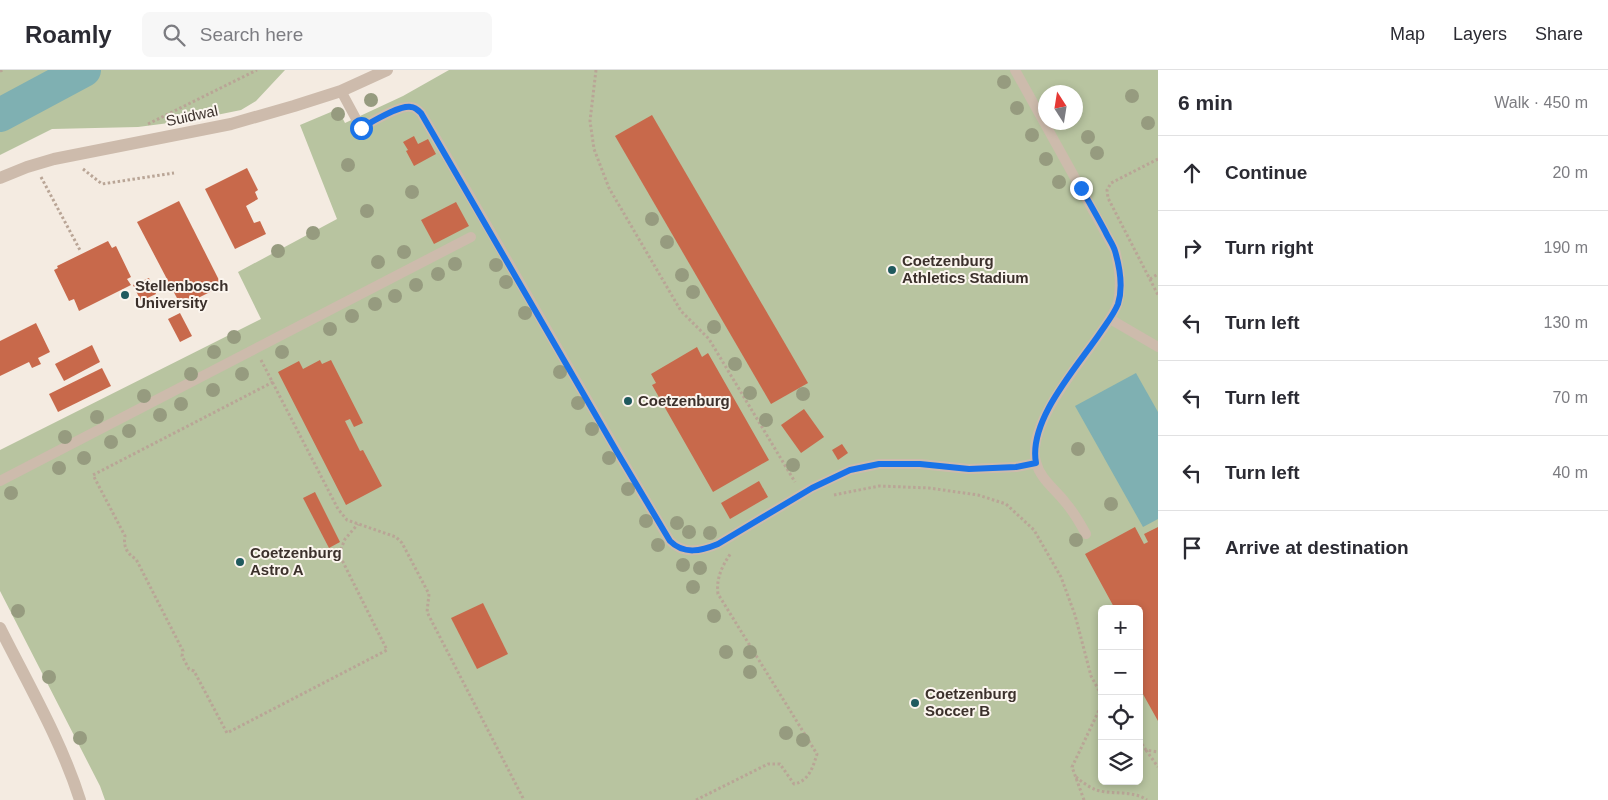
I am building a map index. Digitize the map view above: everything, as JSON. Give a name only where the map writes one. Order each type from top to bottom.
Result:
[{"type":"street","name":"Suidwal","points":[[0,178],[54,159],[232,124],[341,90],[387,70]]},
{"type":"street","points":[[0,628],[60,747],[80,800]]},
{"type":"lane","points":[[1015,70],[1115,250],[1118,266],[1120,286],[1118,305],[1043,417],[1036,439],[1034,455],[1041,476],[1066,502],[1076,515],[1086,534]]},
{"type":"lane","points":[[341,90],[361,128],[400,108],[409,106],[421,113],[617,452],[670,541],[677,547],[693,550],[718,544],[802,494],[850,470],[879,464],[920,464],[969,469],[1016,467],[1036,463]]},
{"type":"lane","points":[[0,481],[471,237]]},
{"type":"lane","points":[[1110,319],[1158,347]]},
{"type":"path","points":[[143,126],[257,70]]},
{"type":"path","points":[[596,70],[590,121],[594,149],[609,188],[681,311],[709,339],[802,494]]},
{"type":"path","points":[[1158,159],[1111,183],[1107,190],[1108,198],[1158,295]]},
{"type":"path","points":[[79,166],[102,184],[174,173]]},
{"type":"path","points":[[41,176],[81,252]]},
{"type":"path","points":[[1150,279],[1158,274]]},
{"type":"path","points":[[260,358],[338,509],[347,520],[396,537],[402,543],[429,594],[427,612],[524,800]]},
{"type":"path","points":[[273,382],[93,475],[124,536],[124,543],[130,556],[136,559],[183,651],[182,656],[189,669],[194,671],[226,733],[387,650],[339,554],[345,539],[358,524]]},
{"type":"path","points":[[827,498],[836,494],[879,486],[929,488],[978,495],[1006,504],[1034,530],[1061,577],[1075,615],[1091,676],[1101,695]]},
{"type":"path","points":[[696,800],[768,764],[780,764],[794,784],[800,783],[812,772],[817,754],[718,594],[717,587],[721,569],[731,553],[738,548]]},
{"type":"path","points":[[1084,800],[1072,767],[1098,712]]},
{"type":"path","points":[[1143,746],[1158,766]]},
{"type":"path","points":[[1146,750],[1158,752]]},
{"type":"path","points":[[1076,776],[1097,790],[1121,792],[1148,800]]},
{"type":"green space","points":[[0,70],[285,70],[256,101],[241,110],[192,120],[138,127],[52,129],[0,155]]},
{"type":"green space","name":"Coetzenburg","points":[[449,70],[1158,70],[1158,800],[105,800],[100,786],[0,591],[0,450],[261,319],[238,272],[337,219],[300,125],[338,109],[345,123],[403,96]]},
{"type":"water","points":[[1136,373],[1158,412],[1158,519],[1143,527],[1075,406]]},
{"type":"building","points":[[652,115],[808,383],[771,404],[615,136]]},
{"type":"building","points":[[414,136],[418,144],[428,139],[436,154],[414,166],[403,142]]},
{"type":"building","points":[[247,168],[258,190],[255,192],[258,199],[246,206],[254,223],[260,221],[266,234],[235,249],[205,189]]},
{"type":"building","points":[[179,201],[222,286],[190,302],[178,300],[137,222]]},
{"type":"building","points":[[456,202],[469,226],[434,244],[421,220]]},
{"type":"building","points":[[108,241],[112,248],[116,246],[131,277],[127,279],[131,285],[79,311],[74,299],[69,301],[54,270],[58,268],[57,266]]},
{"type":"building","points":[[149,278],[156,294],[141,301],[133,285]]},
{"type":"building","points":[[180,313],[192,336],[180,342],[168,319]]},
{"type":"building","points":[[36,323],[50,352],[38,358],[41,364],[32,368],[29,362],[0,376],[0,341]]},
{"type":"building","points":[[92,345],[100,362],[64,381],[55,364]]},
{"type":"building","points":[[697,347],[702,357],[708,353],[769,460],[713,492],[652,385],[656,383],[651,374]]},
{"type":"building","points":[[320,360],[322,364],[331,360],[363,423],[354,427],[350,419],[345,421],[360,451],[363,450],[382,486],[346,505],[278,372],[299,361],[303,369]]},
{"type":"building","points":[[102,368],[111,386],[58,412],[49,394]]},
{"type":"building","points":[[804,409],[824,437],[801,453],[781,425]]},
{"type":"building","points":[[842,444],[848,453],[838,460],[832,450]]},
{"type":"building","points":[[759,481],[768,497],[730,519],[721,503]]},
{"type":"building","points":[[315,492],[340,542],[329,548],[303,498]]},
{"type":"building","points":[[1135,527],[1144,544],[1148,542],[1144,534],[1158,527],[1158,721],[1143,694],[1143,605],[1113,605],[1085,554]]},
{"type":"building","points":[[483,603],[508,654],[477,669],[451,618]]},
{"type":"waterway","points":[[0,115],[84,70]]},
{"type":"place","name":"Coetzenburg Athletics Stadium","points":[[892,270]]},
{"type":"place","name":"Stellenbosch University","points":[[125,295]]},
{"type":"place","name":"Coetzenburg","points":[[628,401]]},
{"type":"place","name":"Coetzenburg Astro A","points":[[240,562]]},
{"type":"place","name":"Coetzenburg Soccer B","points":[[915,703]]},
{"type":"route","points":[[361,128],[400,108],[409,106],[421,113],[670,541],[684,550],[693,550],[718,544],[812,488],[850,470],[879,464],[920,464],[969,469],[1016,467],[1036,463],[1034,455],[1036,439],[1043,417],[1118,305],[1120,286],[1115,250],[1081,188]]}]
